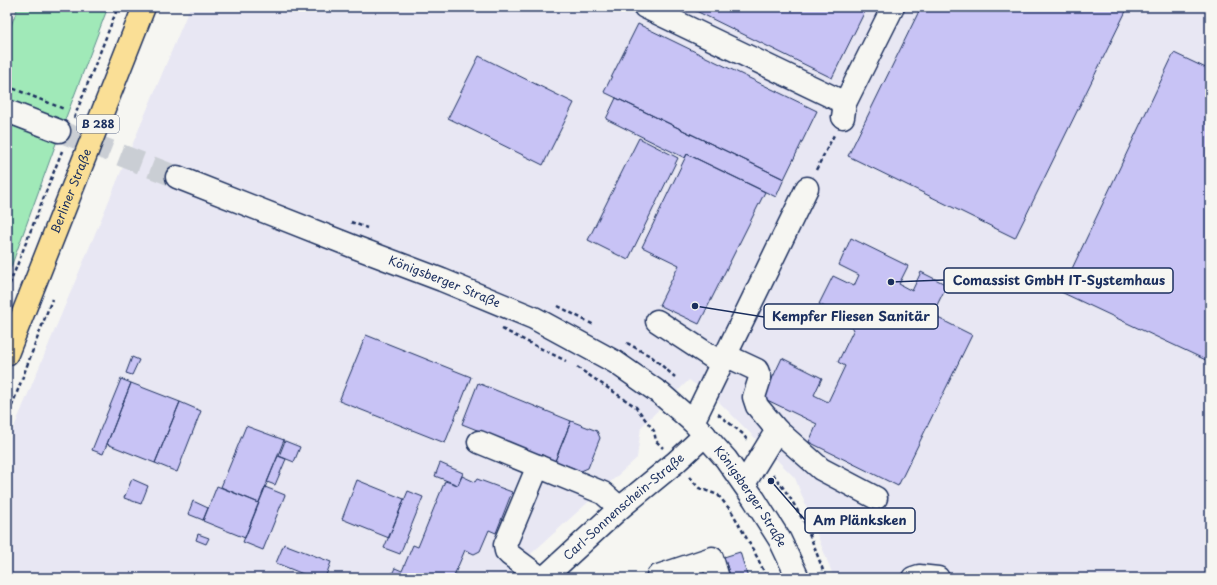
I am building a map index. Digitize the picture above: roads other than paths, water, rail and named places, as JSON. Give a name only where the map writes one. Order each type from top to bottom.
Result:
[{"type":"main road","name":"Berliner Straße","points":[[7,354],[144,7]]},
{"type":"street","points":[[645,7],[844,110],[893,7]]},
{"type":"street","points":[[7,111],[59,131]]},
{"type":"street","name":"Königsberger Straße","points":[[177,177],[442,280],[534,318],[615,362],[661,394],[699,428],[726,459],[754,498],[780,540],[798,578]]},
{"type":"street","points":[[699,428],[723,359],[807,188]]},
{"type":"street","points":[[657,321],[723,359],[757,370],[760,378],[754,397],[757,406],[777,430],[821,469],[876,498]]},
{"type":"street","name":"Carl-Sonnenschein-Straße","points":[[542,578],[620,508],[676,462],[699,428]]},
{"type":"street","points":[[744,484],[777,430]]},
{"type":"street","points":[[479,442],[603,493],[620,508]]},
{"type":"street","points":[[538,466],[505,545],[506,551],[510,555],[542,578]]},
{"type":"street","points":[[659,578],[658,576],[712,558],[718,578]]},
{"type":"street","points":[[913,578],[919,576],[938,578]]},
{"type":"tunnel","points":[[59,131],[177,177]]},
{"type":"place","name":"Comassist GmbH IT-Systemhaus","points":[[891,282]]},
{"type":"place","name":"Kempfer Fliesen Sanitär","points":[[695,306]]},
{"type":"place","name":"Am Plänksken","points":[[771,481]]}]
